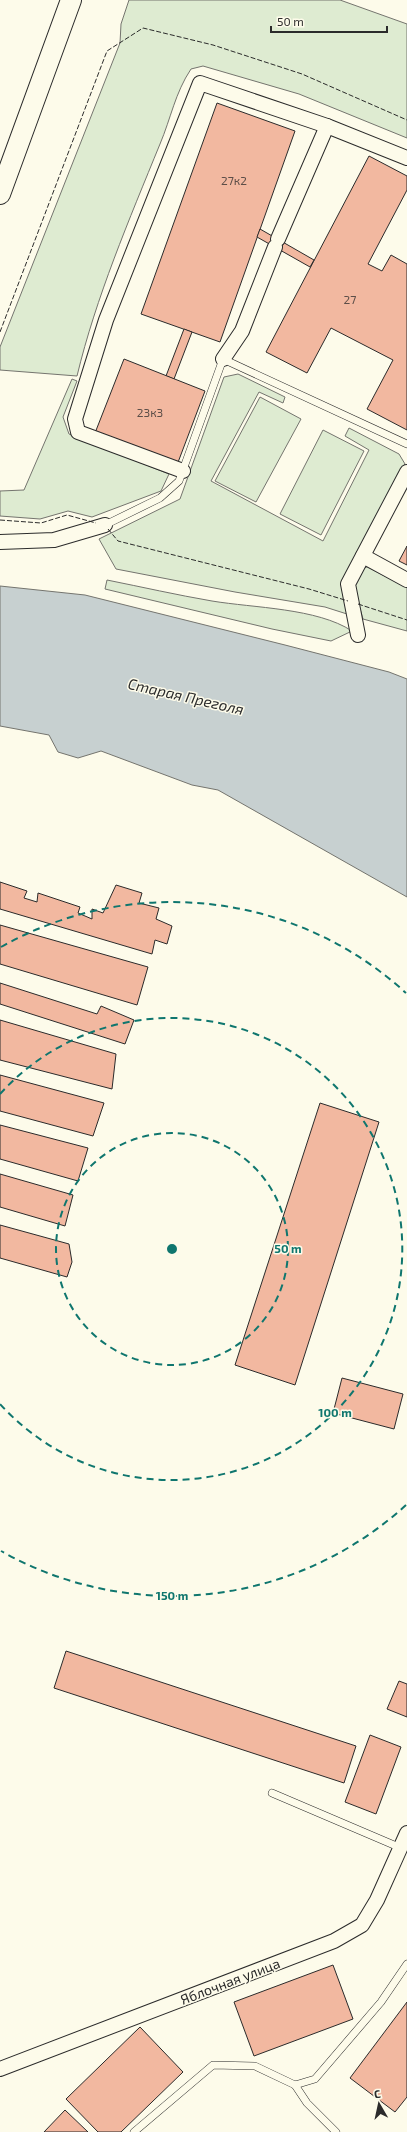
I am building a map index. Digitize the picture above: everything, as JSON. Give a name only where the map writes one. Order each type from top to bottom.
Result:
[{"type":"main road","points":[[0,194],[71,0]]},
{"type":"street","points":[[183,471],[78,432],[75,419],[106,320],[200,83],[327,126],[407,158]]},
{"type":"street","points":[[223,359],[242,330],[327,126]]},
{"type":"street","points":[[358,635],[348,584],[407,472]]},
{"type":"street","points":[[0,542],[54,540],[105,525]]},
{"type":"street","points":[[363,556],[407,580]]},
{"type":"street","name":"Яблочная улица","points":[[0,2069],[334,1941],[362,1925],[377,1900],[407,1833]]},
{"type":"lane","points":[[105,525],[160,498],[179,481],[223,359],[407,444]]},
{"type":"lane","points":[[272,1793],[400,1848]]},
{"type":"lane","points":[[295,2085],[315,2079],[381,2002],[407,1964]]},
{"type":"lane","points":[[134,2132],[213,2066],[255,2066],[295,2085],[307,2103],[336,2132]]},
{"type":"green space","points":[[129,0],[340,0],[407,24],[407,138],[299,94],[203,66],[191,69],[177,96],[164,134],[103,288],[77,376],[0,370],[0,347],[120,43],[121,24]]},
{"type":"green space","points":[[238,374],[285,397],[283,403],[259,392],[211,481],[323,541],[369,450],[345,436],[349,428],[399,454],[405,464],[343,580],[347,614],[325,607],[235,592],[116,569],[99,539],[180,499],[224,377]]},
{"type":"green space","points":[[72,379],[77,381],[63,417],[69,434],[169,474],[161,491],[92,517],[68,511],[40,519],[0,516],[0,491],[24,490]]},
{"type":"green space","points":[[260,397],[301,419],[256,502],[215,481]]},
{"type":"green space","points":[[323,430],[364,451],[321,535],[280,514]]},
{"type":"green space","points":[[367,567],[407,587],[407,631],[363,619],[353,584],[361,569]]},
{"type":"green space","points":[[107,580],[212,601],[303,613],[338,623],[352,631],[331,641],[272,629],[105,589]]},
{"type":"water","name":"Старая Преголя","points":[[0,586],[85,595],[389,672],[407,679],[407,897],[218,790],[192,785],[101,751],[78,758],[58,752],[49,735],[0,726]]},
{"type":"building","points":[[217,103],[295,131],[220,342],[141,314]]},
{"type":"building","points":[[369,156],[407,176],[407,190],[368,264],[382,271],[391,255],[407,264],[407,430],[367,409],[393,360],[331,328],[307,373],[266,352]]},
{"type":"building","points":[[260,229],[314,260],[310,267],[257,237]]},
{"type":"building","points":[[184,329],[192,332],[174,379],[166,376]]},
{"type":"building","points":[[124,359],[205,391],[177,465],[95,433]]},
{"type":"building","points":[[407,546],[407,565],[399,561]]},
{"type":"building","points":[[0,882],[27,891],[24,898],[37,902],[38,893],[80,907],[78,913],[92,919],[92,909],[103,913],[116,885],[142,893],[139,903],[159,908],[156,919],[172,926],[167,944],[155,940],[152,954],[0,909]]},
{"type":"building","points":[[0,925],[148,967],[137,1005],[0,964]]},
{"type":"building","points":[[0,983],[97,1014],[101,1006],[134,1020],[125,1044],[0,1004]]},
{"type":"building","points":[[0,1020],[116,1054],[112,1089],[0,1060]]},
{"type":"building","points":[[0,1075],[104,1103],[93,1136],[0,1111]]},
{"type":"building","points":[[320,1103],[379,1122],[295,1385],[235,1365]]},
{"type":"building","points":[[0,1125],[88,1148],[78,1181],[0,1159]]},
{"type":"building","points":[[0,1174],[73,1195],[65,1226],[0,1207]]},
{"type":"building","points":[[0,1225],[69,1244],[72,1262],[67,1277],[0,1258]]},
{"type":"building","points":[[342,1378],[403,1394],[394,1429],[333,1413]]},
{"type":"building","points":[[66,1651],[356,1746],[344,1783],[54,1688]]},
{"type":"building","points":[[399,1681],[407,1684],[407,1717],[387,1709]]},
{"type":"building","points":[[370,1735],[401,1747],[376,1814],[345,1802]]},
{"type":"building","points":[[333,1965],[353,2019],[254,2056],[234,2002]]},
{"type":"building","points":[[407,2002],[407,2097],[395,2112],[350,2078]]},
{"type":"building","points":[[140,2027],[183,2072],[121,2132],[98,2132],[66,2099]]},
{"type":"building","points":[[65,2110],[88,2132],[44,2132]]},
{"type":"fence","points":[[0,332],[107,51],[143,28],[213,45],[302,74],[407,120]]},
{"type":"fence","points":[[0,520],[41,523],[67,515],[96,523]]},
{"type":"fence","points":[[108,529],[118,541],[309,589],[348,601]]},
{"type":"fence","points":[[358,604],[407,620]]}]
